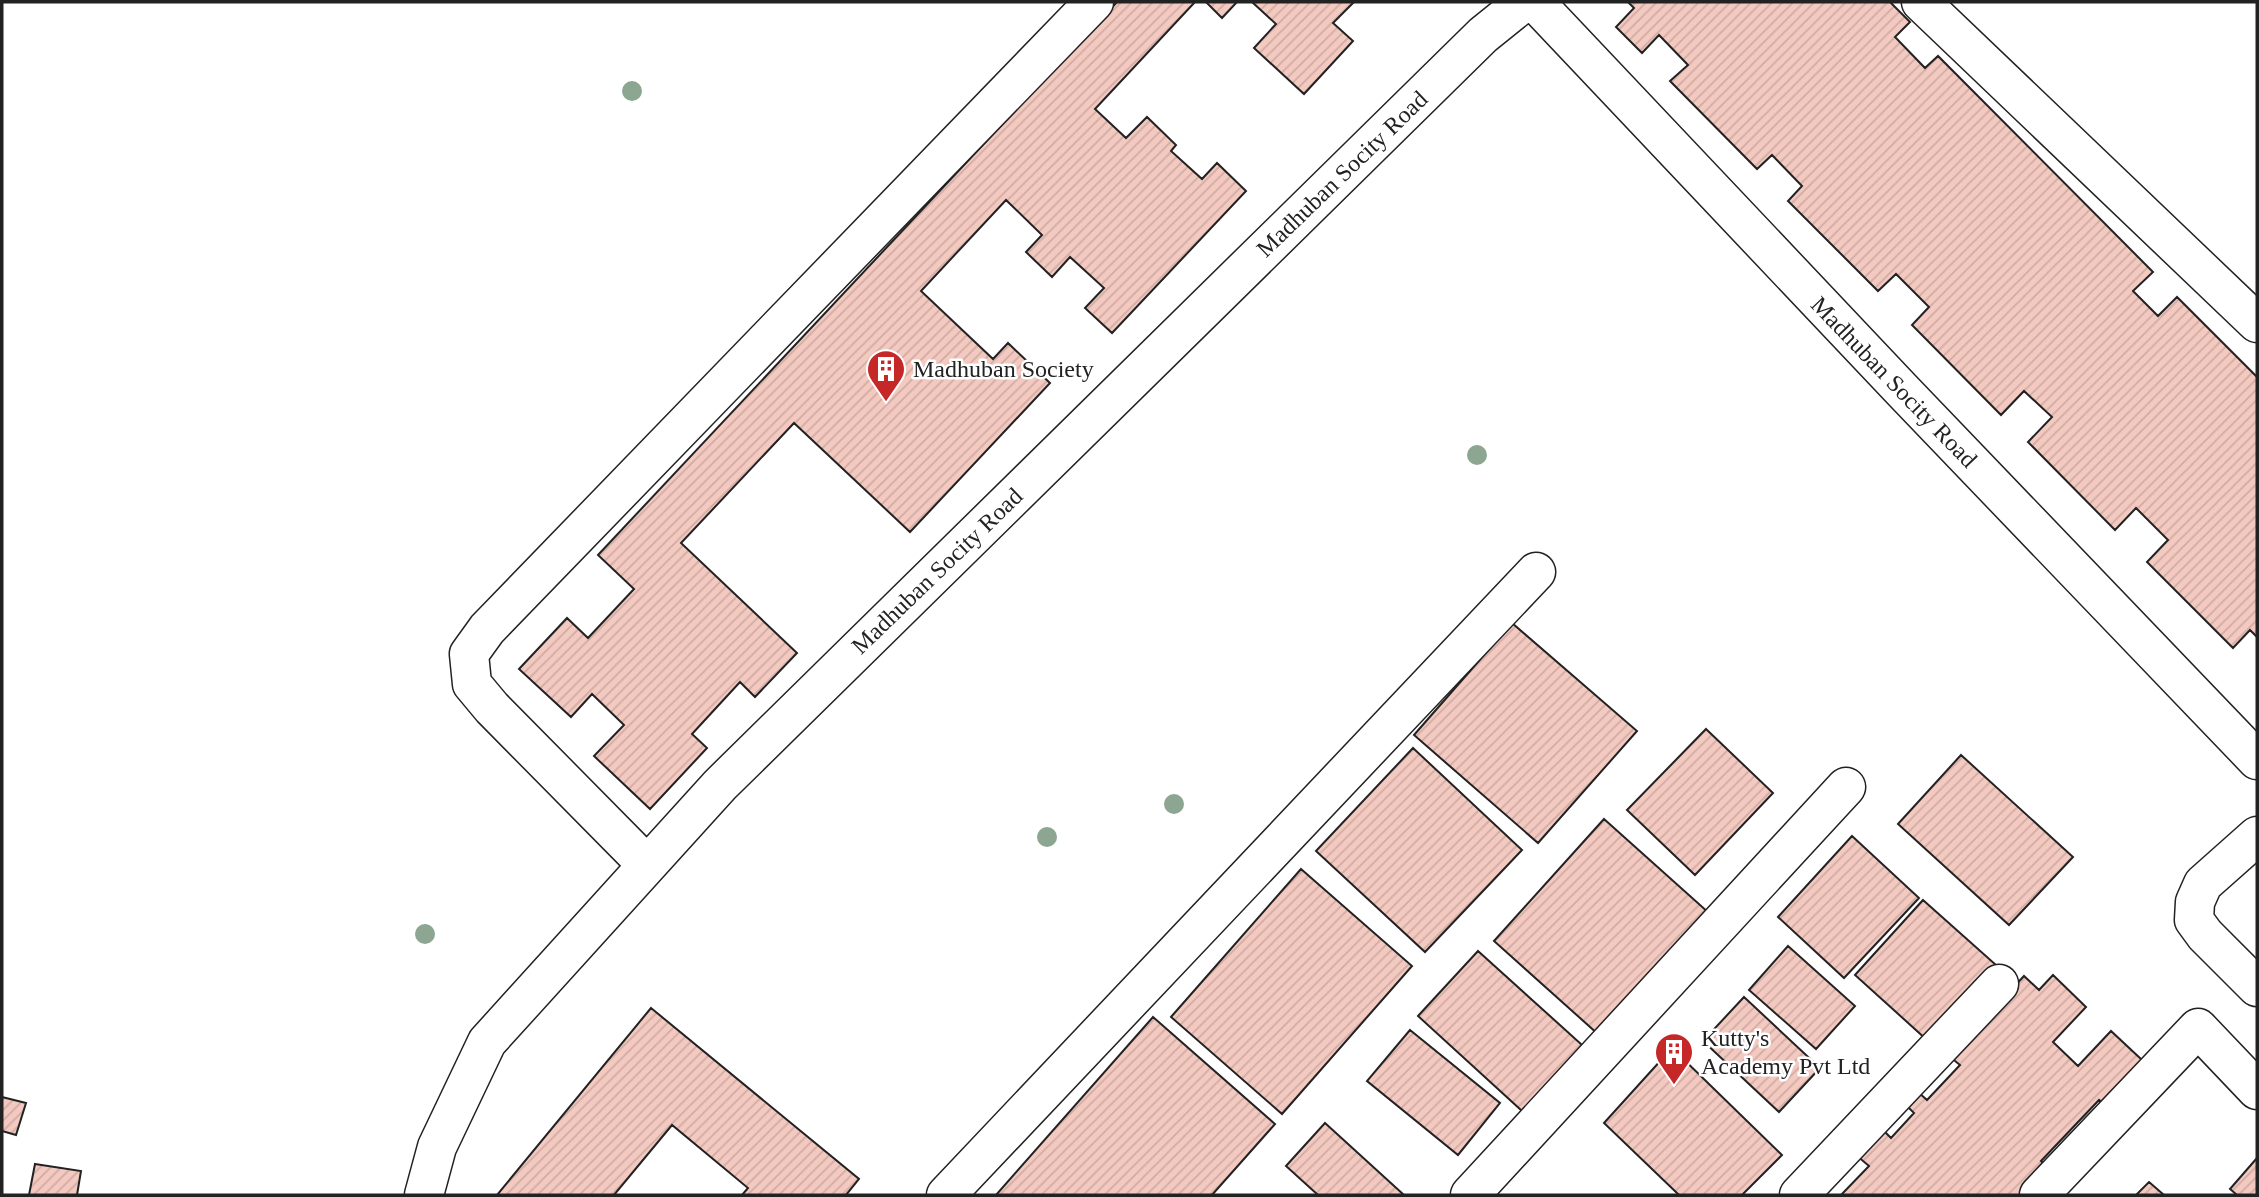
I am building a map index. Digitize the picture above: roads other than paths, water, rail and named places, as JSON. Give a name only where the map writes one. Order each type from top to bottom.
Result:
[{"type":"street","points":[[647,865],[492,708],[472,684],[469,654],[487,629],[1094,2]]},
{"type":"street","name":"Madhuban Socity Road","points":[[424,1195],[437,1147],[487,1042],[647,865],[730,775],[1483,35],[1524,2]]},
{"type":"street","name":"Madhuban Socity Road","points":[[1535,2],[2257,760]]},
{"type":"street","points":[[1921,2],[2257,323]]},
{"type":"street","points":[[946,1195],[1536,572]]},
{"type":"street","points":[[1470,1195],[1846,787]]},
{"type":"street","points":[[2257,836],[2203,884],[2195,902],[2194,920],[2205,935],[2257,987]]},
{"type":"street","points":[[1799,1195],[1999,984]]},
{"type":"street","points":[[2039,1195],[2198,1028],[2257,1090]]},
{"type":"place","name":"Madhuban Society","points":[[886,403]]},
{"type":"place","name":"Kutty's Academy Pvt Ltd","points":[[1674,1086]]}]
